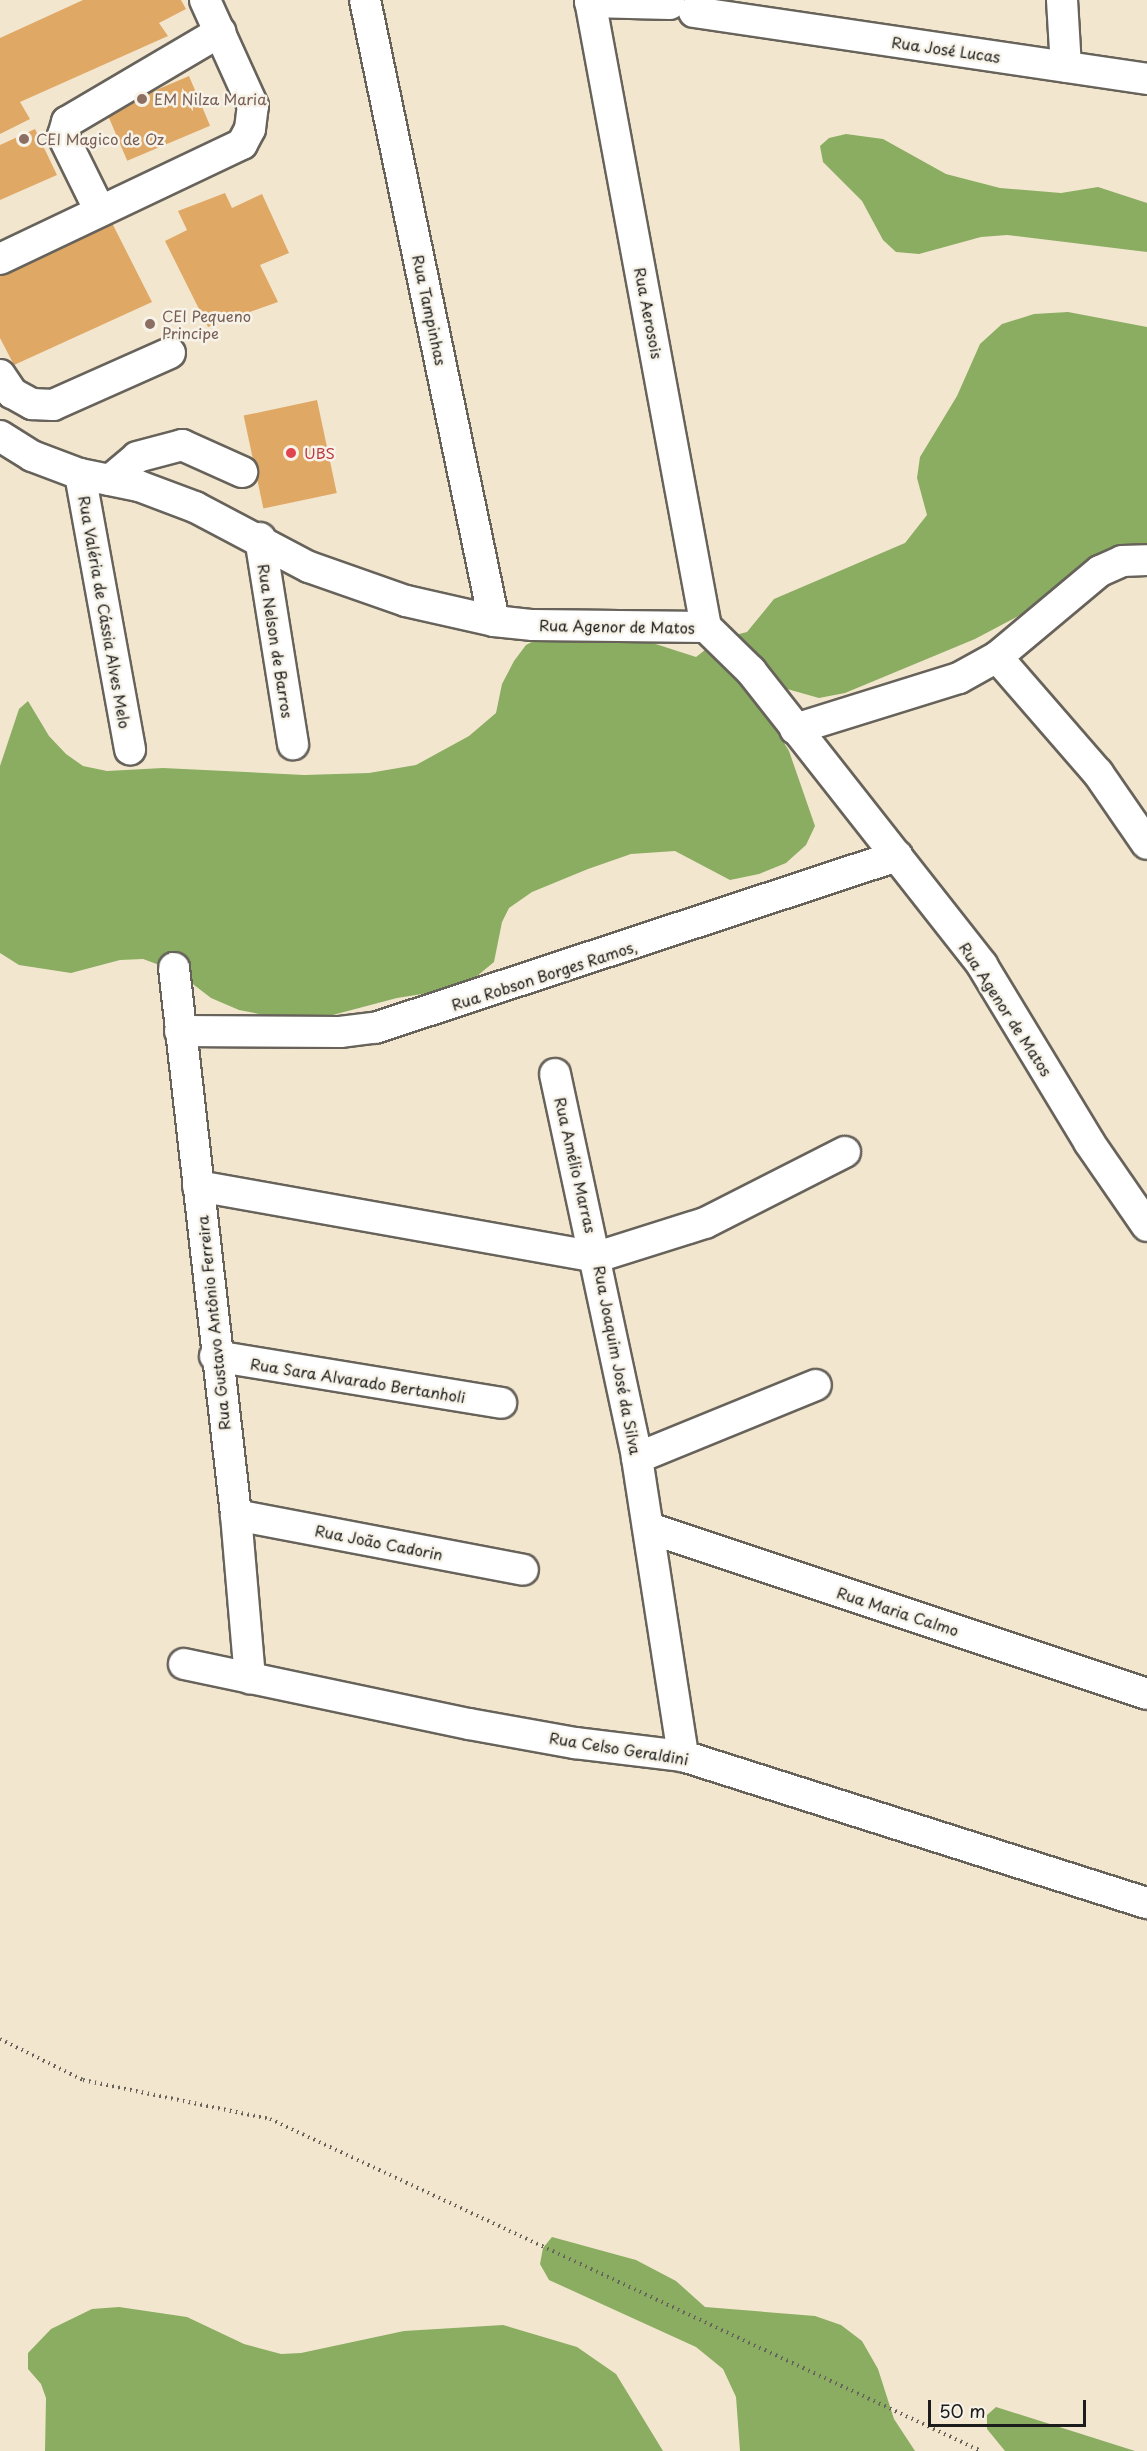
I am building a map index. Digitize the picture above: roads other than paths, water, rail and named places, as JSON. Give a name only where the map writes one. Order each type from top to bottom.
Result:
[{"type":"street","points":[[0,259],[242,144],[250,129],[253,106],[205,0]]},
{"type":"street","name":"Rua Tampinhas","points":[[365,0],[494,621]]},
{"type":"street","points":[[1062,0],[1066,67]]},
{"type":"street","name":"Rua José Lucas","points":[[600,1],[683,5],[744,19],[1147,79]]},
{"type":"street","name":"Rua Aerosois","points":[[600,1],[706,627]]},
{"type":"street","points":[[100,211],[63,136],[67,122],[220,32]]},
{"type":"street","points":[[0,375],[12,393],[32,404],[53,405],[170,353]]},
{"type":"street","name":"Rua Agenor de Matos","points":[[0,436],[32,456],[80,474],[139,486],[195,507],[260,538],[309,567],[395,597],[494,621],[706,627],[751,671],[982,965],[1089,1142],[1147,1226]]},
{"type":"street","points":[[110,480],[137,457],[182,445],[242,472]]},
{"type":"street","name":"Rua Valéria de Cássia Alves Melo","points":[[80,474],[130,749]]},
{"type":"street","name":"Rua Nelson de Barros","points":[[260,538],[292,744]]},
{"type":"street","points":[[795,729],[959,678],[998,657],[1100,571],[1122,561],[1147,560]]},
{"type":"street","points":[[998,657],[1098,774],[1147,844]]},
{"type":"street","name":"Rua Robson Borges Ramos,","points":[[180,1030],[340,1032],[386,1026],[897,856]]},
{"type":"street","name":"Rua Gustavo Antônio Ferreira","points":[[174,968],[215,1356],[236,1515],[250,1678]]},
{"type":"street","name":"Rua Amélio Marras","points":[[555,1074],[597,1257]]},
{"type":"street","points":[[597,1257],[705,1222],[771,1193],[845,1152]]},
{"type":"street","name":"Rua Joaquim José da Silva","points":[[198,1186],[597,1257],[637,1458],[684,1756]]},
{"type":"street","name":"Rua Sara Alvarado Bertanholi","points":[[215,1356],[501,1403]]},
{"type":"street","points":[[637,1458],[816,1385]]},
{"type":"street","name":"Rua João Cadorin","points":[[236,1515],[523,1570]]},
{"type":"street","name":"Rua Maria Calmo","points":[[649,1528],[1147,1694]]},
{"type":"street","name":"Rua Celso Geraldini","points":[[184,1664],[575,1743],[684,1756],[1147,1903]]},
{"type":"place","name":"EM Nilza Maria","points":[[142,99]]},
{"type":"place","name":"CEI Magico de Oz","points":[[24,139]]},
{"type":"place","name":"CEI Pequeno Principe","points":[[150,324]]},
{"type":"place","name":"UBS","points":[[291,453]]}]
